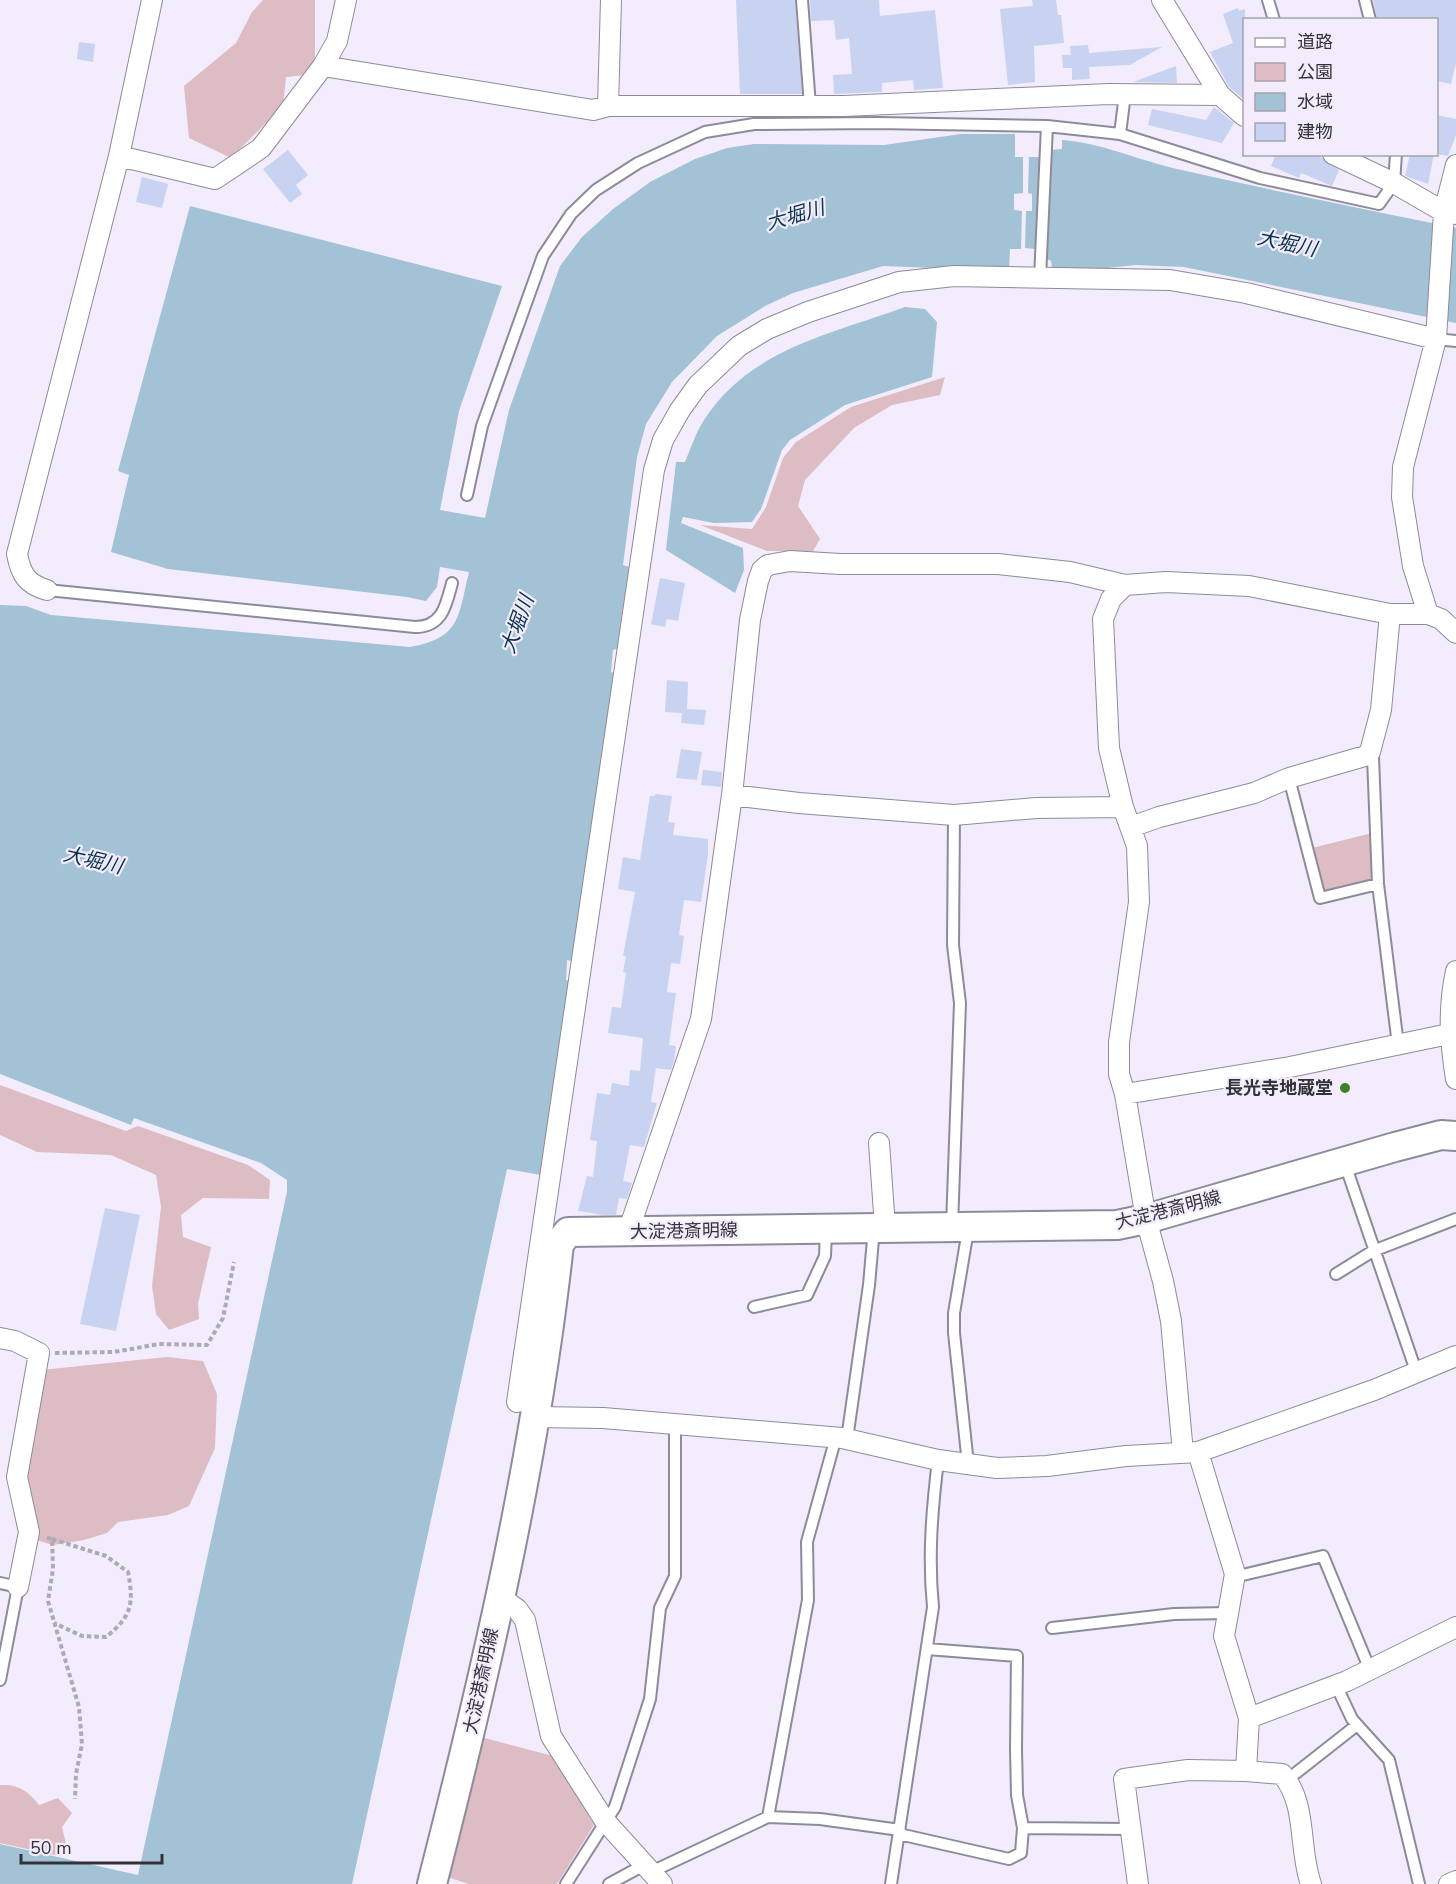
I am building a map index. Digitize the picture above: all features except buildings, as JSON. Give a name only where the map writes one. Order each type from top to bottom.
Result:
[{"type":"main road","name":"大淀港斎明線","points":[[432,1884],[465,1754],[499,1596],[526,1409],[561,1239],[572,1230],[628,1232],[1094,1226],[1146,1220],[1433,1137],[1456,1136]]},
{"type":"street","points":[[47,590],[33,586],[21,573],[17,554],[119,156],[152,0]]},
{"type":"street","points":[[119,156],[215,179],[261,147],[323,66],[337,41],[346,0]]},
{"type":"street","points":[[608,106],[611,0]]},
{"type":"street","points":[[1162,0],[1221,95],[1243,114]]},
{"type":"street","points":[[323,66],[593,110],[608,106],[810,106],[1125,94],[1221,95]]},
{"type":"street","points":[[1337,156],[1450,213]]},
{"type":"street","points":[[1428,614],[1413,566],[1403,487],[1403,467],[1436,339],[1456,165]]},
{"type":"street","points":[[1436,339],[1246,293],[1170,280],[954,276],[899,282],[808,312],[767,329],[739,346],[698,385],[670,424],[654,470],[634,598],[526,1409],[675,1425],[842,1438],[938,1460],[997,1468],[1047,1466],[1126,1456],[1190,1453],[1374,1390],[1456,1356]]},
{"type":"street","points":[[628,1232],[701,1019],[732,795],[750,620],[758,581],[762,570],[768,565],[790,561],[840,564],[998,564],[1070,572],[1125,585],[1166,582],[1249,586],[1390,614],[1428,614],[1441,619],[1456,633]]},
{"type":"street","points":[[1125,585],[1111,599],[1103,619],[1109,747],[1123,807],[1137,846],[1139,902],[1119,1042],[1119,1074],[1125,1094],[1146,1220],[1163,1281],[1171,1322],[1190,1453],[1222,1526],[1234,1577],[1224,1636],[1249,1718],[1246,1771]]},
{"type":"street","points":[[1131,827],[1159,817],[1254,793],[1289,778],[1370,752],[1381,710],[1390,614]]},
{"type":"street","points":[[732,795],[954,815],[1036,807],[1123,807]]},
{"type":"street","points":[[1456,971],[1451,992],[1449,1034],[1456,1079]]},
{"type":"street","points":[[1125,1094],[1290,1067],[1449,1034]]},
{"type":"street","points":[[879,1143],[879,1227]]},
{"type":"street","points":[[0,1338],[15,1341],[39,1353],[17,1477],[29,1532],[9,1585]]},
{"type":"street","points":[[499,1596],[517,1609],[525,1620],[551,1736],[605,1821],[652,1874]]},
{"type":"street","points":[[1249,1718],[1336,1685],[1456,1627]]},
{"type":"street","points":[[1138,1884],[1124,1779],[1188,1770],[1282,1774],[1300,1807],[1304,1863],[1311,1884]]},
{"type":"street","points":[[1449,1884],[1456,1881]]},
{"type":"lane","points":[[802,0],[810,106]]},
{"type":"lane","points":[[1268,0],[1273,18]]},
{"type":"lane","points":[[1365,0],[1370,18]]},
{"type":"lane","points":[[1120,134],[1125,94]]},
{"type":"lane","points":[[467,495],[482,426],[543,256],[571,214],[596,190],[638,163],[705,132],[754,124],[878,123],[1047,126],[1120,134],[1260,178],[1379,204],[1394,183],[1396,156]]},
{"type":"lane","points":[[1040,279],[1047,126]]},
{"type":"lane","points":[[1436,339],[1456,341]]},
{"type":"lane","points":[[47,590],[425,627],[434,623],[441,616],[446,607],[452,583]]},
{"type":"lane","points":[[1370,752],[1373,757],[1378,884],[1398,1045]]},
{"type":"lane","points":[[1289,778],[1320,897],[1378,884]]},
{"type":"lane","points":[[954,815],[953,945],[960,1003],[960,1227],[954,1333],[968,1464]]},
{"type":"lane","points":[[1344,1162],[1416,1371]]},
{"type":"lane","points":[[1336,1274],[1373,1251],[1456,1219]]},
{"type":"lane","points":[[768,1817],[808,1600],[807,1542],[842,1438],[879,1227]]},
{"type":"lane","points":[[754,1307],[807,1295],[825,1256],[826,1228]]},
{"type":"lane","points":[[566,1884],[615,1807],[650,1699],[660,1608],[675,1576],[675,1425]]},
{"type":"lane","points":[[891,1884],[933,1607],[930,1569],[938,1460]]},
{"type":"lane","points":[[1234,1577],[1323,1556],[1370,1670]]},
{"type":"lane","points":[[0,1680],[9,1585]]},
{"type":"lane","points":[[1052,1628],[1174,1614],[1228,1613]]},
{"type":"lane","points":[[609,1884],[652,1874],[768,1817],[820,1819],[899,1832],[1009,1859],[1021,1853],[1023,1828],[1017,1795],[1017,1656],[927,1649]]},
{"type":"lane","points":[[1336,1685],[1357,1725],[1389,1760],[1419,1884]]},
{"type":"lane","points":[[1287,1780],[1357,1725]]},
{"type":"lane","points":[[1023,1828],[1129,1829]]},
{"type":"path","points":[[39,1353],[114,1352],[159,1344],[207,1345],[223,1318],[234,1262]]},
{"type":"path","points":[[29,1532],[106,1556],[128,1572],[133,1599],[121,1625],[106,1637],[82,1636],[54,1622]]},
{"type":"path","points":[[52,1539],[54,1569],[48,1601],[79,1707],[82,1744],[76,1774],[75,1799]]},
{"type":"green space","points":[[263,0],[315,0],[315,74],[286,77],[283,106],[231,158],[189,138],[184,86],[236,43],[252,12]]},
{"type":"green space","points":[[945,377],[940,395],[892,405],[854,428],[805,480],[798,506],[820,539],[813,551],[767,551],[700,525],[752,529],[766,507],[783,458],[796,442],[851,407]]},
{"type":"green space","points":[[1372,833],[1373,876],[1367,883],[1323,893],[1312,848]]},
{"type":"green space","points":[[0,1085],[126,1131],[138,1126],[248,1165],[270,1180],[269,1199],[203,1198],[181,1215],[183,1237],[211,1247],[198,1304],[199,1319],[169,1330],[156,1314],[152,1286],[161,1207],[156,1175],[111,1155],[37,1152],[0,1135]]},
{"type":"green space","points":[[167,1357],[203,1361],[217,1394],[215,1448],[189,1506],[168,1515],[118,1522],[107,1533],[84,1540],[53,1545],[33,1539],[20,1482],[41,1370]]},
{"type":"green space","points":[[477,1736],[553,1756],[594,1825],[557,1884],[469,1884],[444,1876]]},
{"type":"green space","points":[[0,1785],[22,1789],[39,1805],[58,1798],[72,1813],[62,1827],[66,1844],[59,1856],[0,1843]]},
{"type":"water","name":"大堀川","points":[[961,134],[1015,134],[1015,157],[1023,157],[1023,193],[1014,194],[1014,210],[1022,211],[1021,249],[1010,249],[1009,271],[883,266],[793,293],[765,306],[717,336],[672,382],[646,424],[637,457],[623,565],[629,567],[617,649],[613,650],[611,672],[614,673],[572,961],[567,960],[566,980],[569,981],[541,1175],[507,1169],[352,1884],[0,1884],[0,1844],[138,1875],[287,1192],[287,1180],[261,1163],[134,1118],[131,1125],[0,1074],[0,605],[26,606],[51,615],[410,647],[439,638],[448,631],[459,613],[469,572],[440,567],[437,587],[426,601],[168,569],[111,552],[129,475],[118,471],[190,206],[502,286],[459,411],[440,510],[485,518],[509,410],[560,266],[582,237],[613,209],[650,182],[695,159],[727,148],[754,144],[884,145]]},
{"type":"water","name":"大堀川","points":[[1062,140],[1106,148],[1177,169],[1456,228],[1456,323],[1184,267],[1135,265],[1053,274],[1051,261],[1045,258],[1051,150],[1062,149]]},
{"type":"water","points":[[1029,157],[1041,157],[1036,249],[1025,248],[1026,211],[1032,211],[1032,194],[1028,193]]},
{"type":"water","points":[[905,307],[925,309],[937,322],[932,377],[845,405],[790,440],[782,450],[761,509],[752,522],[714,523],[683,517],[681,523],[743,548],[744,570],[735,593],[666,550],[676,462],[685,462],[701,425],[723,396],[744,376],[794,347]]},
{"type":"place","name":"長光寺地蔵堂","points":[[1345,1088]]}]
